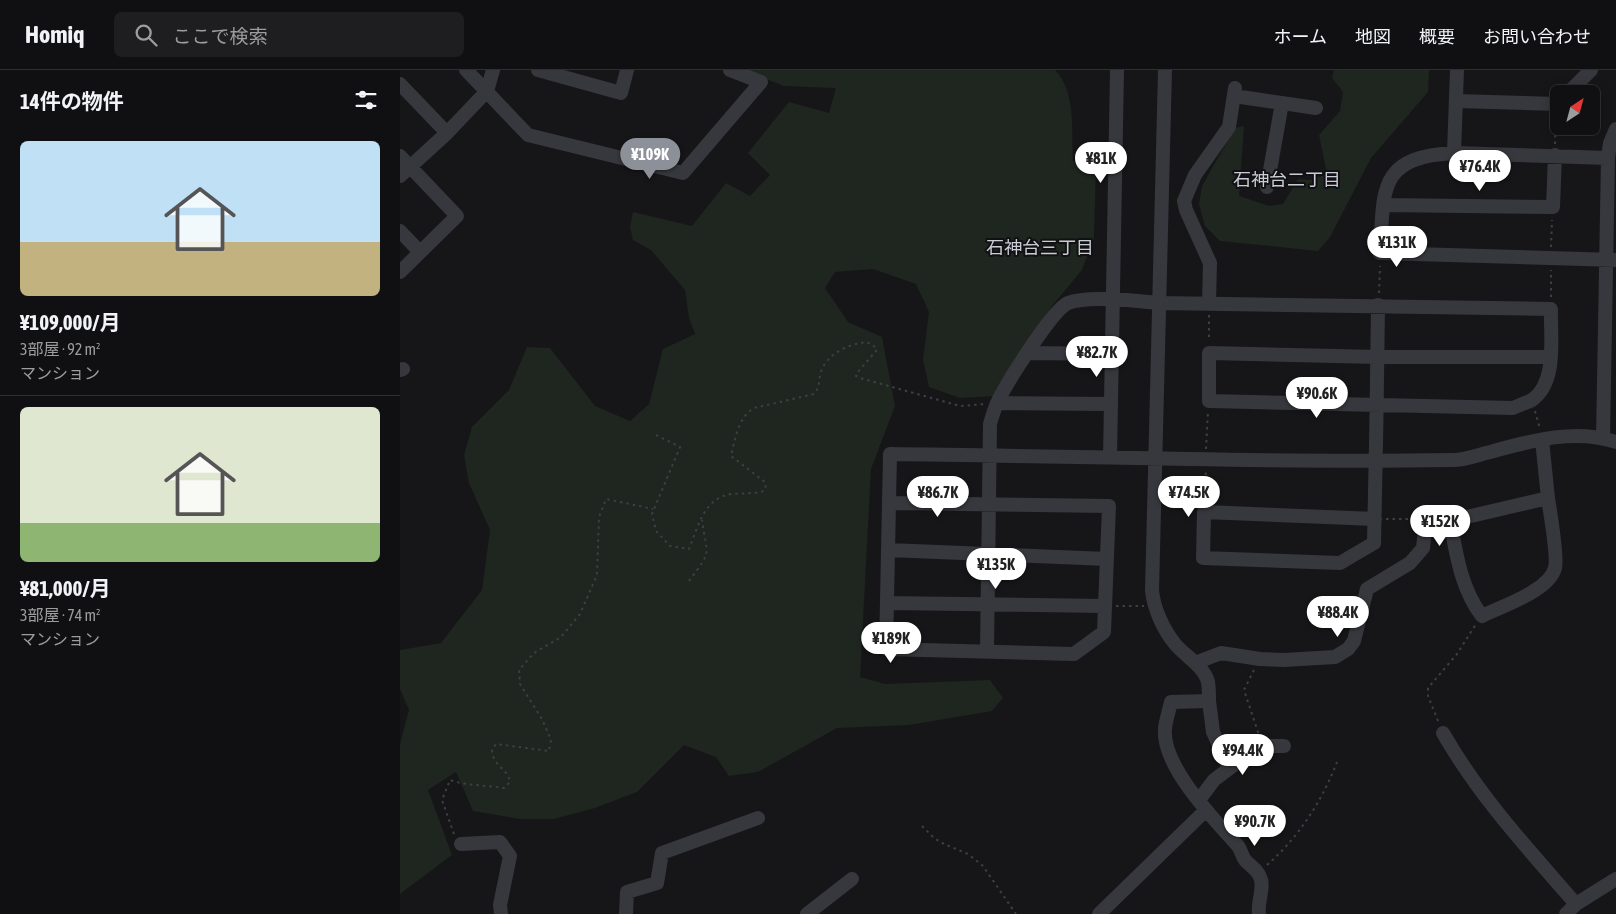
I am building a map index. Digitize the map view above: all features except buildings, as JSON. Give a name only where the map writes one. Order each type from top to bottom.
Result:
[{"type":"street","points":[[466,70],[528,135],[683,173],[761,82],[730,70]]},
{"type":"street","points":[[405,172],[447,133],[487,91],[493,70]]},
{"type":"street","points":[[538,70],[621,93],[627,70]]},
{"type":"street","points":[[1110,457],[1117,70]]},
{"type":"street","points":[[1165,70],[1152,591],[1154,605],[1175,644],[1195,663],[1208,680],[1213,732],[1229,768]]},
{"type":"street","points":[[1454,153],[1457,70]]},
{"type":"street","points":[[1576,85],[1592,70]]},
{"type":"street","points":[[400,84],[447,133]]},
{"type":"street","points":[[1209,303],[1210,263],[1184,202],[1195,174],[1229,127],[1234,92],[1282,103],[1316,108]]},
{"type":"street","points":[[1456,101],[1550,102]]},
{"type":"street","points":[[1267,187],[1282,103]]},
{"type":"street","points":[[889,503],[1109,506],[1104,632],[1074,654],[886,649],[890,454],[1376,461],[1457,460],[1542,440],[1571,436],[1610,440],[1611,259],[1608,158],[1610,143],[1616,129]]},
{"type":"street","points":[[1608,158],[1454,153],[1432,154],[1400,167],[1384,191],[1380,253],[1611,259]]},
{"type":"street","points":[[1383,205],[1553,207],[1555,155]]},
{"type":"street","points":[[400,156],[405,172],[457,216],[400,272]]},
{"type":"street","points":[[400,231],[420,252]]},
{"type":"street","points":[[987,651],[990,424],[997,403],[1029,353],[1055,314],[1068,304],[1113,298],[1160,302],[1550,310],[1550,357],[1549,372],[1544,386],[1532,400],[1513,408],[1209,401],[1210,353],[1378,357],[1550,357]]},
{"type":"street","points":[[1375,519],[1204,512],[1203,558],[1340,563],[1374,543],[1375,519],[1378,357],[1378,305]]},
{"type":"street","points":[[1029,353],[1112,354]]},
{"type":"street","points":[[997,403],[1110,404]]},
{"type":"street","points":[[1450,520],[1459,569],[1482,616],[1535,591],[1549,578],[1555,567],[1542,440]]},
{"type":"street","points":[[1195,663],[1222,654],[1284,660],[1335,658],[1348,649],[1354,641],[1367,589],[1410,563],[1422,548],[1426,519],[1450,520],[1548,498]]},
{"type":"street","points":[[888,550],[1107,558]]},
{"type":"street","points":[[887,603],[1105,606]]},
{"type":"street","points":[[1209,701],[1171,702],[1165,729],[1166,743],[1180,775],[1228,838],[1239,847],[1246,861],[1262,879],[1258,908],[1259,914]]},
{"type":"street","points":[[1443,733],[1459,761],[1511,830],[1576,904]]},
{"type":"street","points":[[1099,914],[1202,805],[1214,780],[1259,746],[1284,746]]},
{"type":"street","points":[[626,914],[627,892],[657,883],[662,853],[758,818]]},
{"type":"street","points":[[461,844],[500,842],[510,856],[500,905],[501,914]]},
{"type":"street","points":[[807,914],[852,879]]},
{"type":"street","points":[[1566,914],[1576,904],[1616,879]]},
{"type":"path","points":[[1555,155],[1556,135]]},
{"type":"path","points":[[1378,305],[1380,253]]},
{"type":"path","points":[[1209,303],[1210,353]]},
{"type":"path","points":[[656,434],[680,448],[652,514],[656,531],[670,546],[689,549],[710,503],[721,496],[764,491],[765,482],[731,456],[741,421],[745,414],[754,408],[814,394],[818,388],[824,368],[842,348],[867,342],[877,348],[857,373],[856,376],[860,378],[960,406],[997,403]]},
{"type":"path","points":[[1532,400],[1542,440]]},
{"type":"path","points":[[461,844],[453,832],[442,800],[450,780],[463,785],[484,784],[504,788],[510,782],[509,776],[492,759],[492,750],[496,744],[549,751],[551,740],[542,719],[520,684],[519,670],[534,653],[561,637],[580,614],[597,575],[598,517],[606,499],[654,509]]},
{"type":"path","points":[[689,581],[704,562],[708,553],[702,518]]},
{"type":"path","points":[[1375,519],[1426,519]]},
{"type":"path","points":[[1105,606],[1154,605]]},
{"type":"path","points":[[1443,733],[1428,696],[1428,688],[1457,654],[1482,616]]},
{"type":"path","points":[[1259,746],[1258,727],[1244,690],[1246,682],[1260,659]]},
{"type":"path","points":[[1258,873],[1286,848],[1308,820],[1337,762]]},
{"type":"path","points":[[922,826],[934,838],[968,854],[983,866],[1016,914]]},
{"type":"shaded area","points":[[742,70],[1055,70],[1067,90],[1070,101],[1073,161],[1096,165],[1094,238],[1082,270],[1052,306],[997,396],[960,398],[929,387],[923,360],[929,312],[916,284],[873,269],[835,272],[825,288],[848,322],[882,337],[895,406],[871,469],[860,677],[885,684],[990,680],[1003,698],[992,711],[909,725],[837,728],[758,772],[729,776],[716,757],[684,745],[637,792],[595,808],[554,819],[520,819],[473,811],[456,772],[428,790],[452,855],[400,894],[400,744],[409,710],[400,689],[400,650],[441,643],[482,590],[490,530],[469,483],[464,455],[472,427],[509,390],[527,347],[550,348],[595,406],[630,421],[649,404],[663,349],[695,334],[689,318],[685,290],[651,250],[633,240],[630,227],[633,212],[692,226],[726,183],[750,196],[770,175],[748,153],[789,102],[829,113],[836,88],[784,86]]},
{"type":"shaded area","points":[[1334,70],[1429,70],[1428,92],[1371,158],[1330,237],[1318,251],[1220,241],[1205,226],[1199,204],[1202,186],[1235,128],[1244,126],[1239,196],[1269,206],[1283,204],[1298,179],[1310,180],[1327,174],[1319,135],[1340,111],[1343,92],[1332,78]]},
{"type":"district","name":"石神台二丁目","points":[[1287,179]]},
{"type":"district","name":"石神台三丁目","points":[[1040,247]]}]
